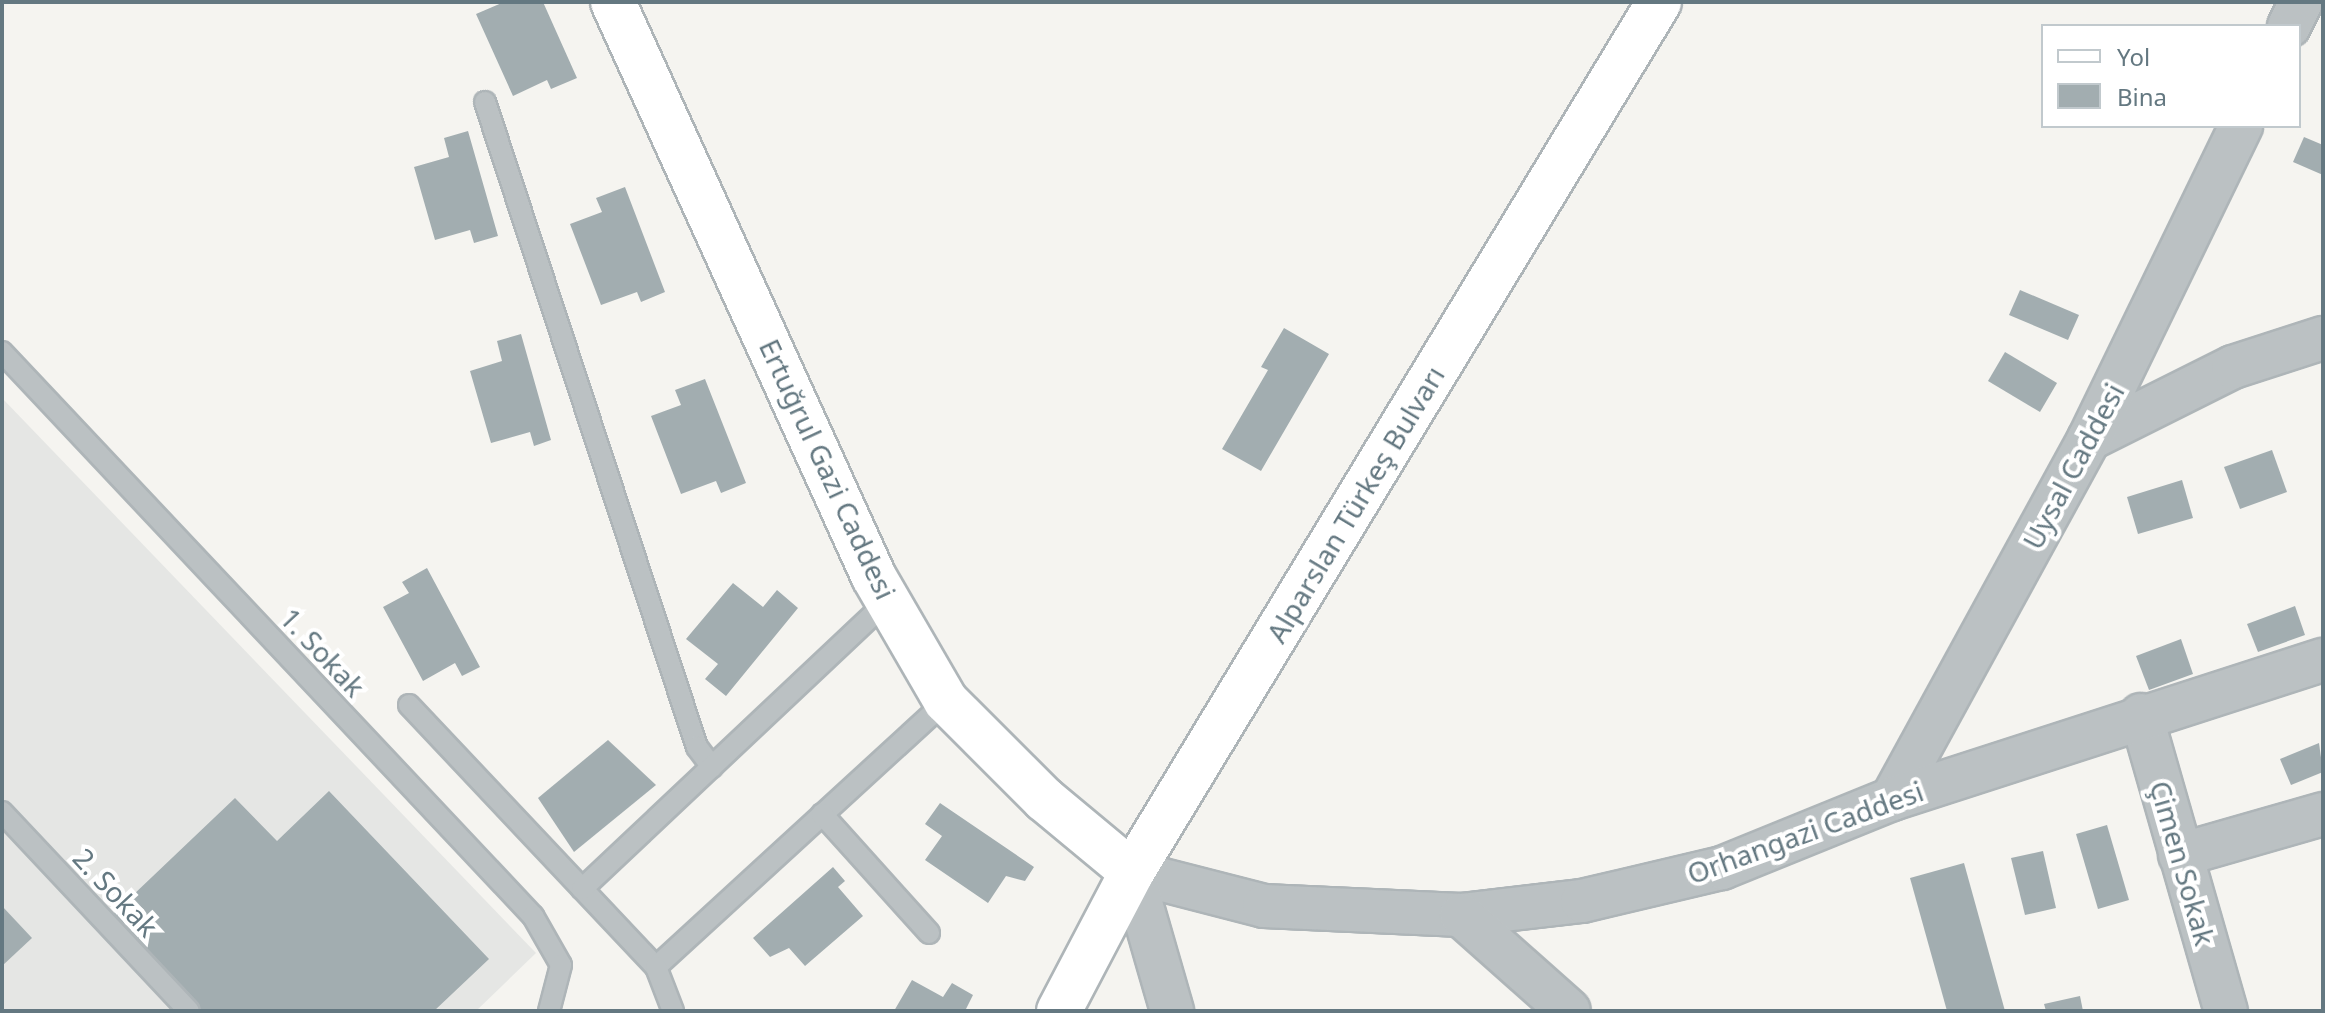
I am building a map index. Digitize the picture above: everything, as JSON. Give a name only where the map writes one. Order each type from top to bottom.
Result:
[{"type":"main road","name":"Ertuğrul Gazi Caddesi","points":[[613,2],[888,601],[946,701],[1044,799],[1132,872]]},
{"type":"main road","name":"Alparslan Türkeş Bulvarı","points":[[1059,1011],[1132,872],[1659,2]]},
{"type":"street","points":[[2290,24],[2301,2]]},
{"type":"street","name":"Uysal Caddesi","points":[[1892,799],[2089,439],[2240,128]]},
{"type":"street","points":[[2089,439],[2233,367],[2323,338]]},
{"type":"street","name":"Orhangazi Caddesi","points":[[1132,872],[1264,906],[1461,915],[1582,901],[1722,868],[1892,799],[2141,715],[2323,660]]},
{"type":"street","name":"Çimen Sokak","points":[[2141,715],[2226,1011]]},
{"type":"street","points":[[2180,855],[2323,814]]},
{"type":"street","points":[[1132,872],[1172,1011]]},
{"type":"street","points":[[1461,915],[1569,1011]]},
{"type":"lane","points":[[485,102],[697,747],[712,767]]},
{"type":"lane","name":"1. Sokak","points":[[2,352],[533,916],[561,965],[549,1011]]},
{"type":"lane","points":[[582,889],[888,601]]},
{"type":"lane","points":[[656,967],[946,701]]},
{"type":"lane","points":[[409,705],[656,967],[673,1011]]},
{"type":"lane","name":"2. Sokak","points":[[2,812],[189,1011]]},
{"type":"lane","points":[[822,814],[929,933]]},
{"type":"shaded area","points":[[2,398],[536,953],[476,1011],[2,1011]]},
{"type":"building","points":[[504,2],[543,2],[577,78],[551,89],[547,80],[513,96],[476,14]]},
{"type":"building","points":[[468,131],[498,236],[474,243],[470,230],[435,240],[414,167],[449,157],[444,138]]},
{"type":"building","points":[[2304,137],[2323,145],[2323,175],[2293,162]]},
{"type":"building","points":[[625,187],[665,292],[641,302],[637,292],[601,305],[570,224],[602,212],[596,198]]},
{"type":"building","points":[[2020,290],[2079,315],[2068,340],[2009,315]]},
{"type":"building","points":[[1284,328],[1329,354],[1261,471],[1222,449],[1268,370],[1261,367]]},
{"type":"building","points":[[521,334],[551,440],[534,446],[530,432],[491,443],[470,371],[502,361],[497,341]]},
{"type":"building","points":[[2005,352],[2057,383],[2040,412],[1988,381]]},
{"type":"building","points":[[705,379],[746,483],[721,493],[716,481],[681,494],[651,416],[681,405],[675,390]]},
{"type":"building","points":[[2272,450],[2287,492],[2240,509],[2224,467]]},
{"type":"building","points":[[2182,480],[2193,518],[2138,534],[2127,497]]},
{"type":"building","points":[[427,568],[480,667],[462,676],[455,663],[423,681],[383,607],[409,593],[402,582]]},
{"type":"building","points":[[733,583],[763,607],[777,590],[798,608],[726,696],[705,679],[718,664],[686,639]]},
{"type":"building","points":[[2295,606],[2305,635],[2258,652],[2247,624]]},
{"type":"building","points":[[2181,639],[2193,674],[2149,690],[2136,656]]},
{"type":"building","points":[[608,740],[656,785],[574,852],[538,798]]},
{"type":"building","points":[[2319,743],[2323,772],[2291,785],[2280,759]]},
{"type":"building","points":[[329,791],[489,959],[434,1011],[201,1011],[111,916],[235,798],[277,841]]},
{"type":"building","points":[[940,803],[1034,867],[1025,881],[1006,876],[988,903],[925,860],[942,836],[925,824]]},
{"type":"building","points":[[2107,825],[2129,900],[2098,909],[2076,834]]},
{"type":"building","points":[[2043,851],[2056,908],[2025,915],[2011,858]]},
{"type":"building","points":[[1964,863],[2005,1011],[1947,1011],[1910,878]]},
{"type":"building","points":[[833,867],[845,881],[838,887],[863,916],[805,966],[789,948],[770,957],[753,938]]},
{"type":"building","points":[[2,906],[32,938],[2,966]]},
{"type":"building","points":[[912,980],[943,997],[952,983],[973,995],[965,1011],[894,1011]]},
{"type":"building","points":[[2080,996],[2083,1011],[2046,1011],[2044,1004]]}]
